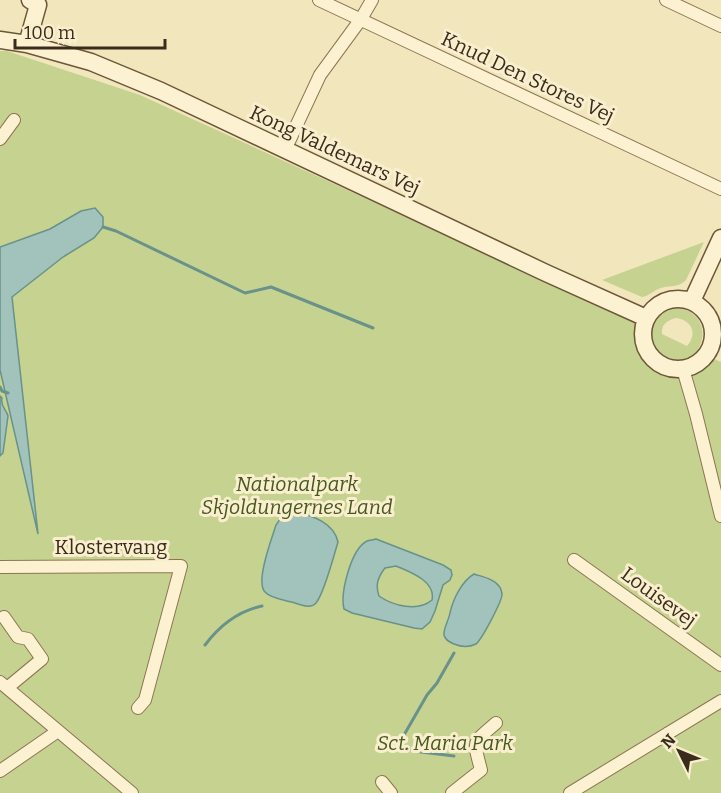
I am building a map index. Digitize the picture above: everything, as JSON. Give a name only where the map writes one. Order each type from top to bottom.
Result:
[{"type":"main road","points":[[27,44],[36,2]]},
{"type":"main road","name":"Kong Valdemars Vej","points":[[0,40],[27,44],[91,62],[161,91],[646,318]]},
{"type":"main road","points":[[692,301],[721,238]]},
{"type":"main road","points":[[681,298],[692,301],[708,315],[716,350],[692,367],[671,369],[660,365],[651,358],[642,338],[646,318],[660,303],[670,299],[681,298]]},
{"type":"street","name":"Knud Den Stores Vej","points":[[319,0],[721,189]]},
{"type":"street","points":[[285,150],[320,75],[361,20],[372,0]]},
{"type":"street","points":[[666,0],[721,26]]},
{"type":"street","points":[[0,139],[14,120]]},
{"type":"street","points":[[683,369],[721,516]]},
{"type":"street","name":"Louisevej","points":[[574,560],[721,665]]},
{"type":"street","name":"Klostervang","points":[[0,567],[181,566],[145,700],[138,708]]},
{"type":"street","points":[[4,617],[18,637],[28,639],[42,659],[3,685],[132,793]]},
{"type":"street","points":[[570,793],[721,701]]},
{"type":"street","points":[[452,793],[481,770],[475,746],[477,740],[496,723]]},
{"type":"street","points":[[0,771],[58,731]]},
{"type":"street","points":[[382,782],[391,793]]},
{"type":"green space","name":"Nationalpark Skjoldungernes Land","points":[[0,51],[7,51],[140,95],[651,329],[657,317],[666,310],[675,308],[692,313],[699,320],[702,340],[697,351],[721,362],[721,793],[0,793]],"holes":[[[676,318],[682,319],[692,328],[693,332],[687,346],[662,334],[662,328],[667,322]]]},
{"type":"green space","points":[[704,242],[686,280],[680,284],[661,288],[642,297],[602,280]]},
{"type":"water","points":[[95,208],[103,217],[103,227],[94,238],[63,257],[12,297],[38,534],[0,370],[0,247],[50,229],[81,211]]},
{"type":"water","points":[[0,396],[8,416],[3,453],[0,456]]},
{"type":"water","points":[[297,512],[316,518],[327,525],[336,535],[338,542],[322,592],[316,603],[311,606],[275,598],[265,592],[262,587],[265,560],[276,525],[280,519]]},
{"type":"water","points":[[376,539],[451,570],[450,580],[443,585],[430,622],[422,629],[352,613],[344,609],[345,583],[356,553],[367,541]],"holes":[[[396,566],[415,574],[426,582],[432,593],[432,600],[413,607],[391,603],[379,596],[377,588],[381,575],[385,568]]]},
{"type":"water","points":[[474,574],[494,582],[500,587],[502,595],[479,641],[467,647],[448,641],[444,633],[456,596]]},
{"type":"waterway","points":[[103,227],[116,231],[245,293],[271,287],[373,328]]},
{"type":"waterway","points":[[0,387],[2,391],[8,393]]},
{"type":"waterway","points":[[205,645],[230,620],[245,611],[262,606]]},
{"type":"waterway","points":[[454,653],[437,683],[427,695],[401,744],[413,751],[454,756]]},
{"type":"park label","name":"Sct. Maria Park","points":[[445,743]]}]
